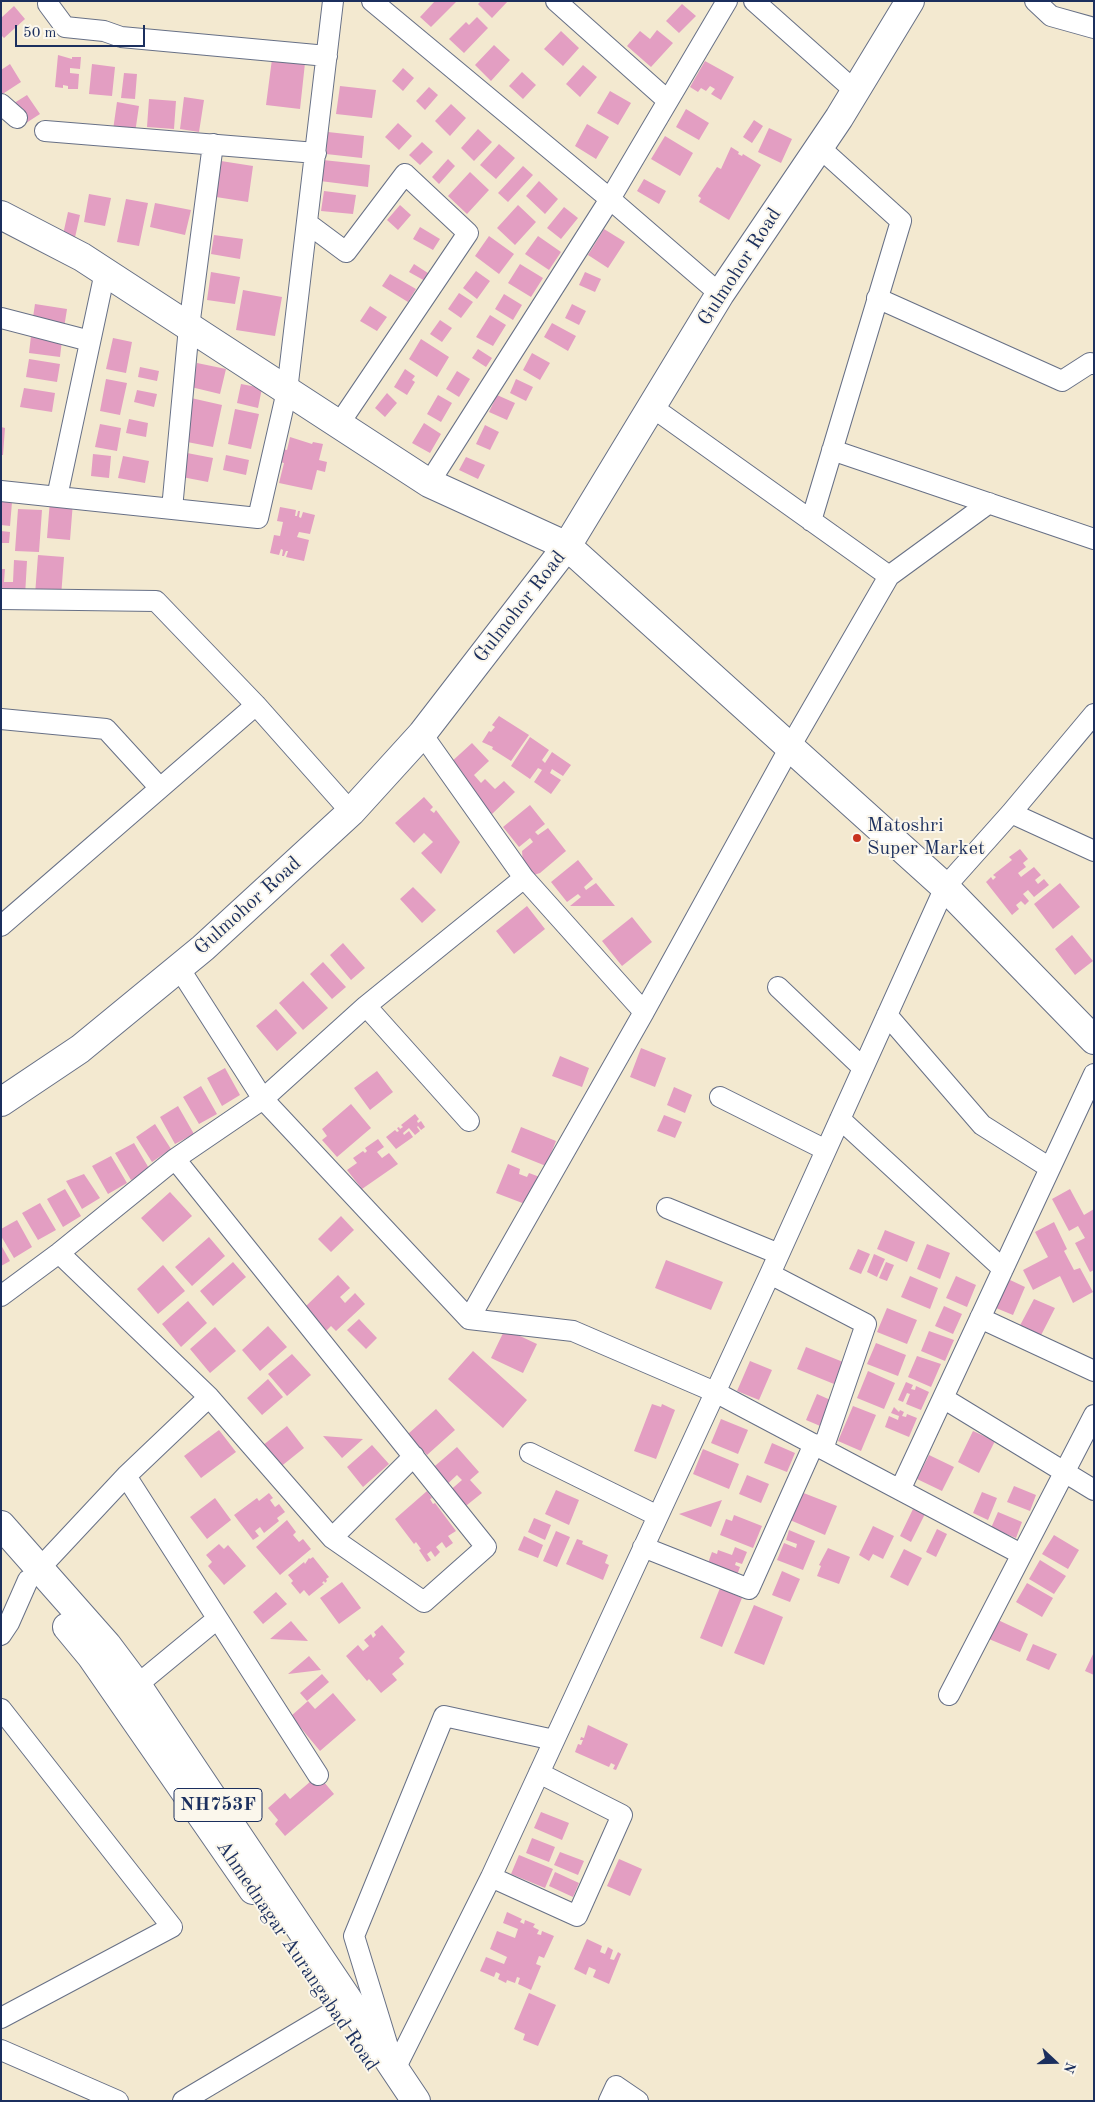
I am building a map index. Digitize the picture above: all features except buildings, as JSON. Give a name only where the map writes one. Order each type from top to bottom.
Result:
[{"type":"main road","name":"Gulmohor Road","points":[[1,1102],[80,1048],[203,948],[351,812],[422,734],[567,546],[720,294],[819,147],[910,1]]},
{"type":"main road","points":[[1,215],[82,257],[429,483],[567,546],[945,887],[1094,1040]]},
{"type":"main road","name":"NH753F","points":[[1,1525],[34,1574],[107,1645],[137,1685],[416,2101]]},
{"type":"main road","name":"Ahmednagar Aurangabad Road","points":[[1,1547],[34,1574],[336,2010],[395,2101]]},
{"type":"street","points":[[1,491],[258,518],[287,391],[333,1]]},
{"type":"street","points":[[372,1],[610,198],[720,294]]},
{"type":"street","points":[[556,1],[668,100]]},
{"type":"street","points":[[429,483],[610,198],[727,1]]},
{"type":"street","points":[[754,1],[855,91]]},
{"type":"street","points":[[1035,1],[1051,16],[1094,28]]},
{"type":"street","points":[[48,2],[65,27],[104,31],[121,37],[327,56]]},
{"type":"street","points":[[1,104],[18,118]]},
{"type":"street","points":[[45,131],[316,153]]},
{"type":"street","points":[[172,509],[189,327],[213,144]]},
{"type":"street","points":[[811,521],[901,221],[819,147]]},
{"type":"street","points":[[307,223],[346,252],[405,174],[468,233],[339,424]]},
{"type":"street","points":[[57,496],[105,272]]},
{"type":"street","points":[[878,298],[1062,380],[1090,363],[1094,364]]},
{"type":"street","points":[[1,318],[90,341]]},
{"type":"street","points":[[652,407],[889,576]]},
{"type":"street","points":[[832,450],[1094,539]]},
{"type":"street","points":[[470,1319],[644,1012],[790,747],[889,576],[989,503]]},
{"type":"street","points":[[1,599],[156,601],[256,705],[351,812]]},
{"type":"street","points":[[1,926],[256,705]]},
{"type":"street","points":[[395,2069],[491,1877],[539,1774],[770,1274],[945,887],[1011,813],[1094,714]]},
{"type":"street","points":[[1,720],[106,729],[160,788]]},
{"type":"street","points":[[422,734],[524,878],[644,1012]]},
{"type":"street","points":[[1011,813],[1094,852]]},
{"type":"street","points":[[1,1296],[175,1159],[263,1099],[366,1006],[524,878]]},
{"type":"street","points":[[179,968],[263,1099],[470,1319],[573,1331],[715,1392],[1021,1554]]},
{"type":"street","points":[[778,987],[863,1068]]},
{"type":"street","points":[[366,1006],[469,1121]]},
{"type":"street","points":[[887,1015],[982,1125],[1050,1168]]},
{"type":"street","points":[[900,1490],[1094,1074]]},
{"type":"street","points":[[720,1097],[826,1150]]},
{"type":"street","points":[[840,1119],[1003,1269]]},
{"type":"street","points":[[58,1253],[209,1397],[332,1538],[424,1602],[486,1547],[175,1159]]},
{"type":"street","points":[[667,1208],[779,1254]]},
{"type":"street","points":[[643,1547],[749,1589],[818,1447],[866,1324],[770,1274]]},
{"type":"street","points":[[980,1318],[1094,1371]]},
{"type":"street","points":[[1,1635],[34,1574],[126,1476],[209,1397]]},
{"type":"street","points":[[943,1398],[1094,1490]]},
{"type":"street","points":[[949,1695],[1094,1416]]},
{"type":"street","points":[[530,1453],[658,1516]]},
{"type":"street","points":[[332,1538],[414,1456]]},
{"type":"street","points":[[126,1476],[318,1775]]},
{"type":"street","points":[[137,1685],[217,1619]]},
{"type":"street","points":[[1,1708],[172,1927],[1,2018]]},
{"type":"street","points":[[395,2069],[354,1936],[444,1716],[554,1740]]},
{"type":"street","points":[[491,1877],[577,1916],[622,1815],[539,1774]]},
{"type":"street","points":[[188,2100],[336,2010]]},
{"type":"street","points":[[1,2050],[118,2101]]},
{"type":"street","points":[[609,2101],[616,2086],[638,2101]]},
{"type":"place","name":"Matoshri Super Market","points":[[857,838]]}]
